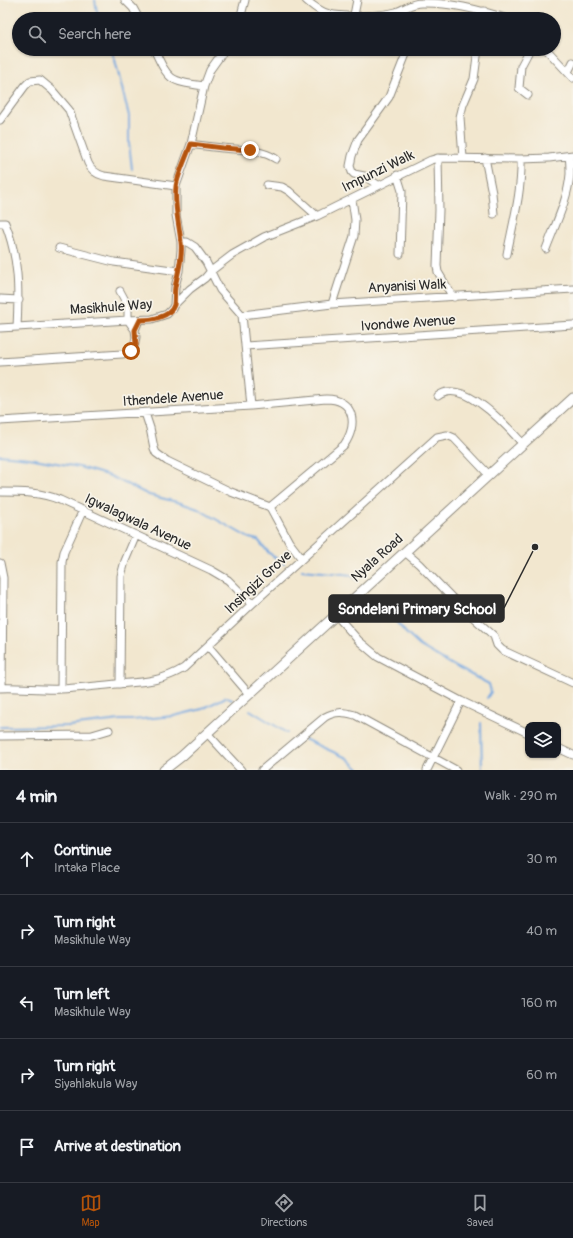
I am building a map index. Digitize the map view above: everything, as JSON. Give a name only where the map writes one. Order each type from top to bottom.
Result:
[{"type":"street","points":[[125,0],[135,12]]},
{"type":"street","points":[[242,12],[245,0]]},
{"type":"street","points":[[306,0],[324,12]]},
{"type":"street","points":[[355,12],[357,0]]},
{"type":"street","points":[[387,12],[413,3],[421,2],[464,3],[487,12]]},
{"type":"street","points":[[158,56],[165,71],[173,80],[204,86]]},
{"type":"street","points":[[174,305],[175,287],[179,271],[181,242],[176,216],[176,186],[191,144],[204,86],[210,70],[220,56]]},
{"type":"street","points":[[378,185],[364,176],[354,174],[350,166],[352,156],[358,140],[389,97],[405,56]]},
{"type":"street","points":[[463,158],[460,117],[463,105],[474,79],[477,56]]},
{"type":"street","points":[[526,56],[521,66],[519,88],[528,94]]},
{"type":"street","points":[[553,56],[573,78]]},
{"type":"street","points":[[568,72],[573,62]]},
{"type":"street","points":[[0,120],[30,81],[40,80],[52,90],[69,110],[85,156],[90,168],[95,173],[104,176],[176,186]]},
{"type":"street","points":[[191,144],[250,150],[272,156],[276,159]]},
{"type":"street","points":[[546,249],[567,191],[571,155]]},
{"type":"street","name":"Impunzi Walk","points":[[211,271],[232,255],[264,237],[317,216],[397,175],[431,160],[438,158],[521,159],[571,155]]},
{"type":"street","points":[[438,158],[438,272],[454,297]]},
{"type":"street","points":[[485,158],[492,193],[494,214]]},
{"type":"street","points":[[507,254],[518,196],[521,159]]},
{"type":"street","points":[[397,175],[402,190],[400,254]]},
{"type":"street","points":[[268,185],[289,191],[317,216]]},
{"type":"street","points":[[332,304],[354,236],[355,220],[352,198]]},
{"type":"street","points":[[3,223],[11,237],[18,270],[17,326]]},
{"type":"street","points":[[181,242],[187,242],[195,247],[211,271],[220,290],[242,315],[251,406]]},
{"type":"street","points":[[60,248],[87,256],[120,263],[179,271]]},
{"type":"street","name":"Masikhule Way","points":[[0,328],[140,320],[160,317],[167,314],[190,289],[205,278],[211,271]]},
{"type":"street","name":"Anyanisi Walk","points":[[242,315],[332,304],[573,289]]},
{"type":"street","points":[[0,362],[126,354],[134,348],[136,337],[135,330],[128,320],[128,306],[120,291]]},
{"type":"street","points":[[0,299],[18,300]]},
{"type":"street","points":[[135,330],[140,320]]},
{"type":"street","name":"Ivondwe Avenue","points":[[245,346],[573,325]]},
{"type":"street","points":[[438,396],[443,392],[450,391],[466,396],[493,414],[523,444]]},
{"type":"street","name":"Nyala Road","points":[[164,770],[182,756],[573,398]]},
{"type":"street","name":"Ithendele Avenue","points":[[0,421],[251,406],[330,399],[339,402],[350,412],[352,424],[350,434],[344,445],[270,507]]},
{"type":"street","points":[[145,412],[154,448],[160,456],[231,492],[270,507],[289,542],[302,559]]},
{"type":"street","name":"Insingizi Grove","points":[[1,688],[61,689],[162,679],[173,675],[184,668],[252,604],[440,436],[446,435],[454,438],[489,475]]},
{"type":"street","name":"Igwalagwala Avenue","points":[[0,492],[47,494],[211,570],[228,580],[252,604]]},
{"type":"street","points":[[61,689],[62,562],[64,552],[83,510]]},
{"type":"street","points":[[120,684],[121,576],[125,561],[136,535]]},
{"type":"street","points":[[405,552],[419,564],[457,603],[494,636],[497,645],[502,650],[573,683]]},
{"type":"street","points":[[0,563],[3,578],[1,688]]},
{"type":"street","points":[[336,615],[359,641],[378,657],[461,701],[525,732]]},
{"type":"street","points":[[208,646],[249,694]]},
{"type":"street","points":[[427,770],[461,701]]},
{"type":"street","points":[[262,770],[325,717],[338,712],[345,712],[355,716],[456,770]]},
{"type":"street","points":[[0,736],[88,735],[109,730]]},
{"type":"street","points":[[207,733],[241,770]]},
{"type":"street","points":[[561,749],[573,755]]},
{"type":"waterway","points":[[95,0],[97,12]]},
{"type":"waterway","points":[[114,56],[129,116],[129,143],[132,169]]},
{"type":"waterway","points":[[0,455],[29,458],[79,467],[110,476],[149,495],[198,509],[249,538],[258,540],[269,553],[284,564]]},
{"type":"waterway","points":[[302,570],[351,575],[357,580]]},
{"type":"waterway","points":[[375,597],[406,633],[420,646],[489,684],[491,692],[487,698]]},
{"type":"waterway","points":[[0,727],[68,726],[174,716],[202,709],[226,697],[232,700]]},
{"type":"waterway","points":[[250,710],[287,733]]},
{"type":"waterway","points":[[481,723],[482,770]]},
{"type":"waterway","points":[[304,739],[347,758],[360,770]]},
{"type":"place","name":"Sondelani Primary School","points":[[535,547]]},
{"type":"route","points":[[131,351],[136,345],[135,330],[140,320],[152,319],[167,314],[174,305],[175,287],[179,271],[181,250],[176,216],[176,186],[191,144],[250,150]]}]
